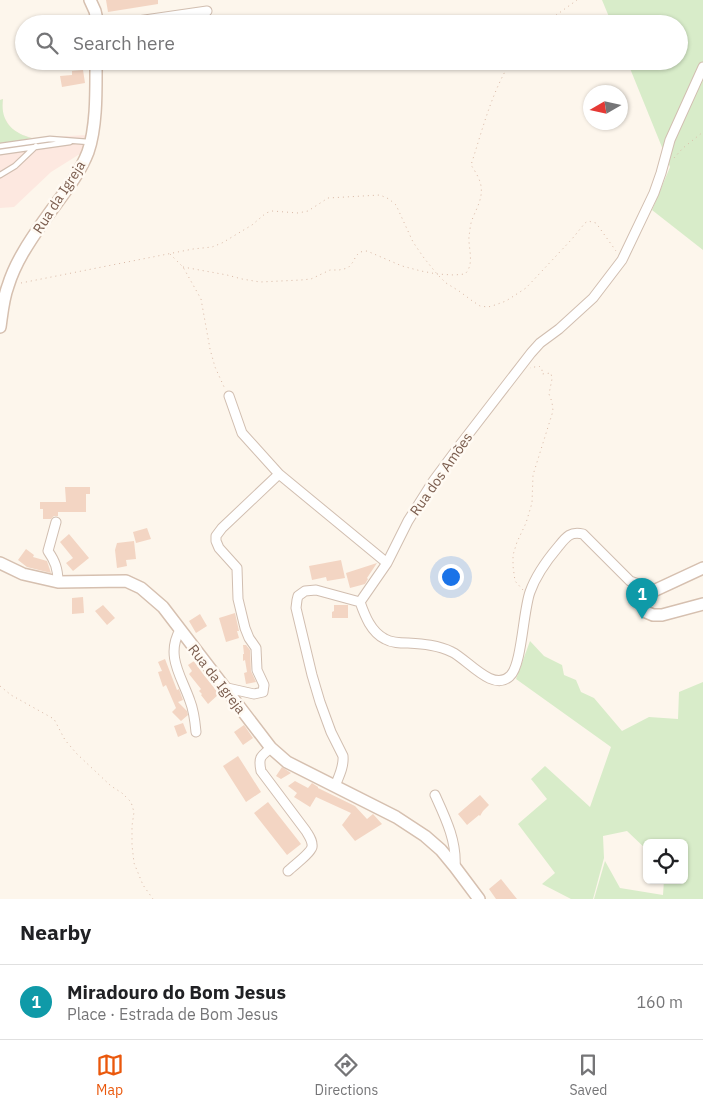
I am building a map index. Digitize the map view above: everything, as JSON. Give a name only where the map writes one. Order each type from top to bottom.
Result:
[{"type":"street","points":[[90,0],[96,15]]},
{"type":"street","points":[[179,15],[207,11]]},
{"type":"street","name":"Rua dos Amões","points":[[360,602],[387,563],[408,521],[460,445],[531,353],[540,343],[559,329],[593,298],[622,260],[654,193],[670,140],[703,67]]},
{"type":"street","name":"Rua da Igreja","points":[[0,327],[8,286],[17,265],[28,244],[76,176],[88,152],[94,125],[96,70]]},
{"type":"street","points":[[229,396],[242,433],[278,474],[387,563]]},
{"type":"street","points":[[223,688],[254,694],[263,692],[264,685],[257,670],[256,648],[245,628],[238,599],[237,568],[219,548],[216,536],[278,474]]},
{"type":"street","points":[[56,522],[48,551],[56,563],[58,582]]},
{"type":"street","points":[[335,786],[344,760],[320,702],[296,608],[298,596],[305,591],[316,590],[360,602],[372,627],[386,640],[441,647],[453,652],[485,676],[503,681],[509,678],[515,671],[530,592],[549,558],[570,534],[576,532],[583,534],[630,582],[655,590]]},
{"type":"street","name":"Rua da Igreja","points":[[0,563],[23,574],[58,582],[126,581],[141,588],[163,607],[223,688],[271,748],[287,762],[396,817],[425,836],[455,866],[479,899]]},
{"type":"street","points":[[703,568],[647,594],[643,603],[646,612],[653,615],[662,615],[703,604]]},
{"type":"street","points":[[180,630],[174,645],[174,654],[176,666],[195,716],[196,732]]},
{"type":"street","points":[[271,748],[261,756],[259,762],[261,770],[306,831],[311,839],[312,846],[302,859],[288,871]]},
{"type":"street","points":[[435,795],[453,842],[456,858],[455,866]]},
{"type":"lane","points":[[0,146],[50,139],[91,142]]},
{"type":"lane","points":[[0,156],[2,151],[77,141]]},
{"type":"lane","points":[[0,175],[15,166],[36,146]]},
{"type":"path","points":[[556,15],[577,0]]},
{"type":"path","points":[[183,267],[260,282],[301,280],[311,279],[330,270],[348,268],[360,252],[367,251],[402,266],[437,274],[465,274],[469,270],[470,262],[469,238],[471,222],[480,202],[482,187],[472,165],[492,100],[506,70]]},
{"type":"path","points":[[672,160],[683,148],[703,132]]},
{"type":"path","points":[[8,286],[212,246],[222,243],[252,225],[266,213],[272,211],[298,213],[308,211],[328,198],[380,195],[396,205],[413,242],[437,274],[446,283],[480,306],[488,307],[506,301],[526,288],[588,221],[596,223],[622,260]]},
{"type":"path","points":[[169,254],[183,267],[201,299],[215,367],[229,396]]},
{"type":"path","points":[[524,363],[531,368],[539,366],[542,369],[542,374],[551,373],[552,379],[549,394],[553,411],[532,475],[532,503],[526,524],[513,555],[515,581],[521,589],[530,592]]},
{"type":"path","points":[[0,686],[54,719],[65,740],[77,754],[131,802],[134,812],[132,826],[134,863],[143,885],[153,899]]},
{"type":"shaded area","points":[[3,99],[2,112],[4,117],[11,128],[20,134],[32,138],[87,135],[83,152],[51,172],[14,207],[0,208],[0,100]]},
{"type":"green space","points":[[602,0],[703,0],[703,250],[652,210],[670,167],[631,70],[688,70],[688,15],[608,15]]},
{"type":"green space","points":[[3,99],[3,114],[9,125],[19,133],[32,138],[0,144],[0,100]]},
{"type":"green space","points":[[530,641],[544,656],[562,665],[564,675],[576,680],[581,692],[594,698],[622,731],[649,717],[678,719],[679,692],[703,682],[703,899],[594,899],[605,861],[620,888],[663,895],[664,884],[688,884],[688,839],[643,839],[643,846],[627,831],[603,836],[604,858],[593,899],[571,899],[542,884],[555,873],[518,824],[547,799],[531,779],[545,766],[590,807],[611,747],[516,679]]},
{"type":"building","points":[[106,0],[158,0],[158,4],[108,12]]},
{"type":"building","points":[[83,70],[85,83],[62,87],[60,76],[72,75],[72,71]]},
{"type":"building","points":[[65,487],[90,487],[90,494],[86,494],[86,512],[58,512],[58,516],[54,516],[51,519],[43,519],[43,509],[40,509],[40,502],[66,502]]},
{"type":"building","points":[[147,528],[151,539],[136,543],[133,532]]},
{"type":"building","points":[[69,534],[89,558],[73,571],[66,563],[73,558],[60,542]]},
{"type":"building","points":[[134,541],[136,559],[126,560],[127,566],[117,568],[115,550],[117,543]]},
{"type":"building","points":[[26,549],[34,555],[33,557],[47,561],[51,573],[27,567],[18,560]]},
{"type":"building","points":[[341,560],[345,578],[327,581],[326,577],[312,580],[309,566]]},
{"type":"building","points":[[377,563],[365,584],[350,588],[346,573]]},
{"type":"building","points":[[83,597],[84,613],[72,614],[72,598]]},
{"type":"building","points":[[103,605],[115,618],[107,625],[95,611]]},
{"type":"building","points":[[334,605],[348,605],[348,618],[332,618]]},
{"type":"building","points":[[235,613],[239,638],[226,642],[219,618]]},
{"type":"building","points":[[200,614],[207,626],[196,633],[189,621]]},
{"type":"building","points":[[243,645],[246,645],[250,650],[251,671],[256,682],[246,684],[244,673],[247,672],[245,660],[243,661]]},
{"type":"building","points":[[165,659],[183,700],[178,702],[187,711],[188,715],[181,721],[172,712],[176,708],[166,685],[163,687],[158,672],[162,671],[158,662]]},
{"type":"building","points":[[194,661],[219,694],[208,704],[199,691],[201,689],[189,674],[192,671],[188,665]]},
{"type":"building","points":[[183,723],[187,733],[178,737],[174,726]]},
{"type":"building","points":[[244,725],[253,738],[243,745],[234,732]]},
{"type":"building","points":[[238,756],[261,792],[246,802],[223,766]]},
{"type":"building","points":[[282,767],[291,773],[281,779],[276,776]]},
{"type":"building","points":[[295,781],[308,788],[312,783],[318,788],[355,806],[367,819],[373,814],[382,824],[355,841],[342,825],[351,813],[316,797],[310,807],[294,797],[297,793],[288,786]]},
{"type":"building","points":[[480,795],[489,805],[480,816],[467,825],[458,814]]},
{"type":"building","points":[[268,802],[301,844],[287,855],[254,813]]},
{"type":"building","points":[[501,879],[517,899],[496,899],[489,889]]},
{"type":"place","name":"Miradouro do Bom Jesus","points":[[642,619]]}]
